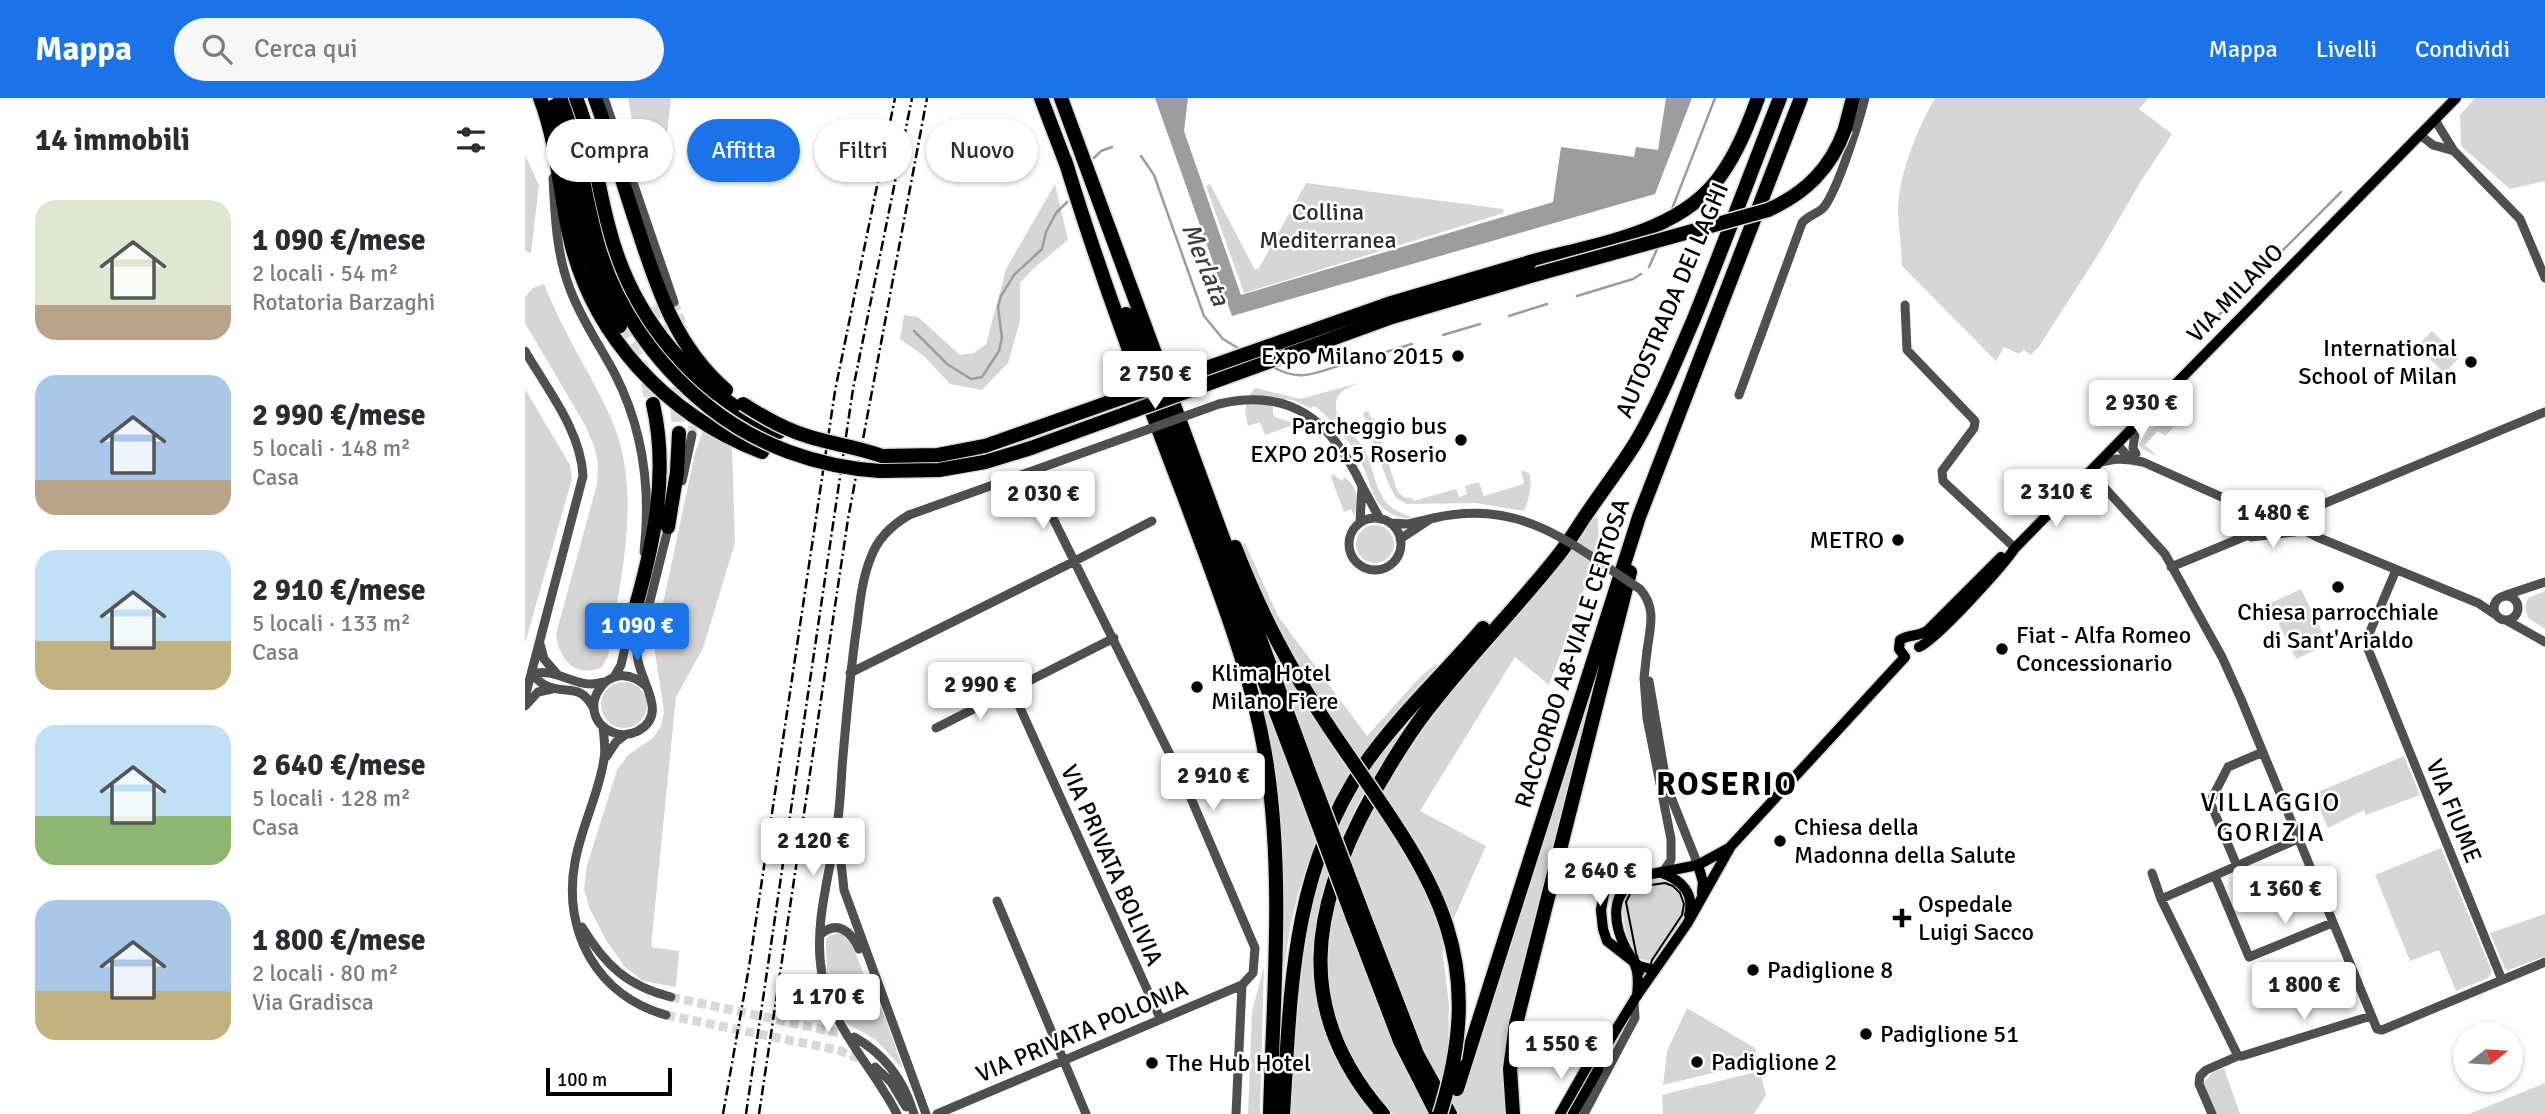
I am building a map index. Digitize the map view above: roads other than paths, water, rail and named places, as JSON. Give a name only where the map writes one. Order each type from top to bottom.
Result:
[{"type":"highway","points":[[538,98],[552,138],[569,234],[591,299],[613,336],[644,375],[674,402],[711,429],[753,449],[816,468],[850,474],[881,464],[992,444],[1388,304],[1748,217],[1799,194],[1820,174],[1837,150],[1853,98]]},
{"type":"highway","points":[[552,98],[585,244],[602,292],[620,326]]},
{"type":"highway","points":[[560,98],[576,143],[597,242],[617,295],[653,351],[680,381],[709,407],[742,430],[788,452],[819,462],[881,464]]},
{"type":"highway","points":[[576,98],[591,145],[609,232],[623,273],[659,335],[708,387],[748,416],[795,439],[881,464]]},
{"type":"highway","points":[[583,98],[654,306]]},
{"type":"highway","points":[[595,98],[664,304],[675,328],[698,363],[723,389],[765,418],[805,435],[857,447],[881,464]]},
{"type":"highway","points":[[1041,98],[1358,916],[1413,1047],[1449,1114]]},
{"type":"highway","points":[[1061,98],[1161,368],[1308,784]]},
{"type":"highway","points":[[1532,268],[1666,220],[1703,195],[1728,164],[1758,98]]},
{"type":"highway","name":"AUTOSTRADA DEI LAGHI","points":[[1589,510],[1636,442],[1664,389],[1780,98]]},
{"type":"highway","name":"AUTOSTRADA DEI LAGHI","points":[[1666,447],[1801,98]]},
{"type":"highway","points":[[1065,160],[1088,237],[1230,620],[1251,688],[1260,729],[1272,805],[1276,886],[1269,1114]]},
{"type":"highway","points":[[1161,368],[1266,622],[1293,672],[1418,861],[1440,905],[1457,967],[1460,1018],[1454,1065],[1439,1114]]},
{"type":"highway","points":[[631,623],[656,523],[659,498],[660,454],[653,404]]},
{"type":"highway","points":[[668,527],[685,434]]},
{"type":"highway","points":[[1513,1114],[1510,1069],[1516,1024],[1621,606],[1654,499],[1666,447]]},
{"type":"highway","name":"RACCORDO A8-VIALE CERTOSA","points":[[1449,1114],[1625,556],[1666,447]]},
{"type":"highway","points":[[1383,1114],[1357,1080],[1344,1057],[1325,1005],[1320,970],[1320,944],[1333,880],[1362,815],[1417,724],[1451,680],[1561,552],[1589,510]]},
{"type":"highway","name":"RACCORDO A8-VIALE CERTOSA","points":[[1283,1114],[1297,939],[1318,859],[1334,820],[1364,765],[1390,730],[1589,510]]},
{"type":"highway","points":[[1358,916],[1400,1041],[1439,1114]]},
{"type":"main road","name":"VIA MILANO","points":[[1916,642],[1999,558],[2015,548],[2075,488],[2456,98]]},
{"type":"main road","points":[[1560,1114],[1687,924],[1731,846],[1905,656],[1915,655],[1916,642],[1903,638],[1899,643],[1900,652],[1905,656]]},
{"type":"main road","points":[[1635,999],[1638,983],[1635,964],[1621,938],[1617,919],[1616,902],[1626,886],[1647,876],[1698,865],[1731,846]]},
{"type":"main road","points":[[1698,865],[1703,882],[1700,899]]},
{"type":"main road","points":[[1662,873],[1680,881],[1688,891],[1691,908],[1687,924]]},
{"type":"main road","points":[[1635,964],[1644,969],[1655,970]]},
{"type":"main road","points":[[1573,1114],[1593,1067]]},
{"type":"street","points":[[538,98],[551,157],[558,240],[564,272],[581,314],[622,388],[635,426],[643,462],[647,501],[645,536],[631,623],[621,665],[598,689],[594,709]]},
{"type":"street","points":[[604,98],[674,302]]},
{"type":"street","points":[[1739,395],[1802,223],[1821,209],[1831,194],[1859,122],[1865,98]]},
{"type":"street","points":[[2435,120],[2454,151],[2520,219],[2545,278]]},
{"type":"street","points":[[2420,135],[2433,145],[2454,151]]},
{"type":"street","points":[[1905,305],[1907,350],[1975,421],[1974,428],[1943,471],[1943,481],[2015,548]]},
{"type":"street","points":[[525,351],[576,439],[583,463],[582,489],[525,697]]},
{"type":"street","points":[[897,1114],[835,1013],[821,972],[820,935],[837,827],[850,673],[863,582],[870,559],[884,534],[909,515],[1219,404],[1249,400],[1264,400],[1294,408],[1322,426],[1338,442],[1362,486],[1385,521],[1397,530],[1400,539],[1399,553],[1392,564],[1380,570],[1366,569],[1355,561],[1349,549],[1352,533],[1360,522],[1362,486]]},
{"type":"street","points":[[2171,567],[2545,412]]},
{"type":"street","points":[[2136,425],[2133,449],[2137,459]]},
{"type":"street","points":[[2117,444],[2137,459],[2295,532],[2317,537]]},
{"type":"street","points":[[2100,462],[2137,459]]},
{"type":"street","points":[[2075,488],[2095,483],[2103,486],[2165,554],[2222,657],[2377,1029],[2382,1030],[2545,962]]},
{"type":"street","points":[[1038,488],[1187,789],[1255,947],[1253,973],[1242,985],[1236,1114]]},
{"type":"street","points":[[1360,522],[1370,519],[1408,524],[1461,513],[1497,513],[1534,524],[1559,536],[1640,589],[1648,598],[1652,614],[1644,678],[1647,718],[1671,850],[1671,860],[1662,873]]},
{"type":"street","points":[[1400,539],[1434,517]]},
{"type":"street","points":[[850,673],[1152,521]]},
{"type":"street","points":[[2277,522],[2294,525],[2478,603],[2542,640]]},
{"type":"street","points":[[532,674],[545,685],[583,694],[603,727],[614,734],[635,733],[649,720],[653,701],[639,671],[637,653],[668,527]]},
{"type":"street","points":[[2246,537],[2295,532]]},
{"type":"street","name":"VIA FIUME","points":[[2396,570],[2369,634],[2367,643],[2370,656],[2502,980]]},
{"type":"street","points":[[2478,603],[2495,601],[2545,582]]},
{"type":"street","points":[[2506,620],[2512,619],[2518,609],[2521,594],[2526,590]]},
{"type":"street","points":[[2505,595],[2513,598],[2521,624],[2542,640]]},
{"type":"street","points":[[2495,601],[2493,609],[2496,615]]},
{"type":"street","points":[[936,729],[1114,638]]},
{"type":"street","points":[[540,644],[544,659],[558,675]]},
{"type":"street","points":[[1647,651],[1648,678],[1663,767],[1682,828],[1698,865]]},
{"type":"street","points":[[532,674],[547,672],[583,685],[593,685],[625,675],[635,678],[647,687]]},
{"type":"street","points":[[525,706],[538,692],[555,688]]},
{"type":"street","name":"VIA PRIVATA BOLIVIA","points":[[1012,690],[1160,1018]]},
{"type":"street","points":[[603,727],[604,761]]},
{"type":"street","points":[[625,735],[616,742],[604,761],[575,861],[572,889],[575,916],[585,950],[594,967],[607,982],[633,1001],[666,1015]]},
{"type":"street","points":[[2238,866],[2210,802],[2228,767],[2263,752]]},
{"type":"street","points":[[837,827],[844,890],[926,1114]]},
{"type":"street","points":[[1671,850],[1675,833],[1682,828]]},
{"type":"street","points":[[2161,899],[2298,839]]},
{"type":"street","points":[[2152,873],[2161,899],[2238,1056]]},
{"type":"street","points":[[2215,876],[2249,957],[2332,923]]},
{"type":"street","points":[[997,901],[1086,1114]]},
{"type":"street","points":[[575,916],[601,957],[617,971],[643,988],[671,997]]},
{"type":"street","points":[[820,935],[835,928],[848,932],[885,1004]]},
{"type":"street","name":"VIA PRIVATA POLONIA","points":[[937,1114],[1242,985]]},
{"type":"street","points":[[1584,1114],[1635,1018],[1635,999]]},
{"type":"street","points":[[2212,1114],[2199,1084],[2200,1076],[2206,1070],[2238,1056],[2371,1016]]},
{"type":"street","points":[[854,1037],[872,1048],[894,1071],[912,1114]]},
{"type":"street","points":[[875,1068],[891,1082],[912,1114]]},
{"type":"waterway","name":"Merlata","points":[[1672,209],[1715,98]]},
{"type":"waterway","name":"Merlata","points":[[1094,158],[1101,151],[1112,147]]},
{"type":"waterway","name":"Merlata","points":[[1141,156],[1154,175],[1204,316],[1223,339],[1241,350]]},
{"type":"waterway","points":[[2277,256],[2341,192]]},
{"type":"waterway","name":"Merlata","points":[[914,331],[947,364],[971,379],[982,377],[999,351],[1002,338],[998,307],[1001,296],[1014,275],[1042,249],[1046,232],[1056,213],[1067,202]]},
{"type":"waterway","name":"Merlata","points":[[1649,267],[1659,245]]},
{"type":"waterway","name":"Merlata","points":[[1577,296],[1633,279],[1641,274]]},
{"type":"waterway","points":[[2238,296],[2256,278]]},
{"type":"waterway","name":"Merlata","points":[[1509,316],[1547,304]]},
{"type":"waterway","points":[[2215,319],[2224,310]]},
{"type":"waterway","name":"Merlata","points":[[1443,335],[1480,324]]},
{"type":"waterway","name":"Merlata","points":[[1376,355],[1412,344]]},
{"type":"waterway","name":"Merlata","points":[[1271,366],[1291,374],[1307,375],[1344,364]]},
{"type":"tunnel","points":[[674,302],[684,329]]},
{"type":"tunnel","points":[[654,306],[676,385],[679,433]]},
{"type":"tunnel","points":[[620,326],[645,373],[653,404]]},
{"type":"tunnel","points":[[692,370],[692,435]]},
{"type":"tunnel","points":[[671,997],[849,1035]]},
{"type":"tunnel","points":[[666,1015],[838,1050],[865,1061]]},
{"type":"tram line","points":[[1569,1114],[1645,986],[1652,960],[1682,915],[1684,904],[1680,893],[1665,883],[1637,887],[1626,902],[1643,974]]},
{"type":"railway","points":[[723,1114],[749,967],[835,391],[895,98]]},
{"type":"railway","points":[[746,1114],[853,389],[912,98]]},
{"type":"railway","points":[[759,1114],[848,519],[927,98]]},
{"type":"place","name":"Expo Milano 2015","points":[[1458,356]]},
{"type":"place","name":"International School of Milan","points":[[2471,362]]},
{"type":"place","name":"Parcheggio bus EXPO 2015 Roserio","points":[[1461,440]]},
{"type":"place","name":"METRO","points":[[1898,540]]},
{"type":"place","name":"Chiesa parrocchiale di Sant'Arialdo","points":[[2338,587]]},
{"type":"place","name":"Fiat - Alfa Romeo Concessionario","points":[[2002,649]]},
{"type":"place","name":"Klima Hotel Milano Fiere","points":[[1197,687]]},
{"type":"place","name":"Chiesa della Madonna della Salute","points":[[1780,841]]},
{"type":"place","name":"Ospedale Luigi Sacco","points":[[1902,918]]},
{"type":"place","name":"Padiglione 8","points":[[1753,970]]},
{"type":"place","name":"Padiglione 51","points":[[1866,1034]]},
{"type":"place","name":"Padiglione 2","points":[[1697,1062]]},
{"type":"place","name":"The Hub Hotel","points":[[1152,1063]]},
{"type":"district","name":"ROSERIO","points":[[1727,784]]},
{"type":"district","name":"VILLAGGIO GORIZIA","points":[[2271,817]]},
{"type":"park label","name":"Collina Mediterranea","points":[[1328,226]]}]
